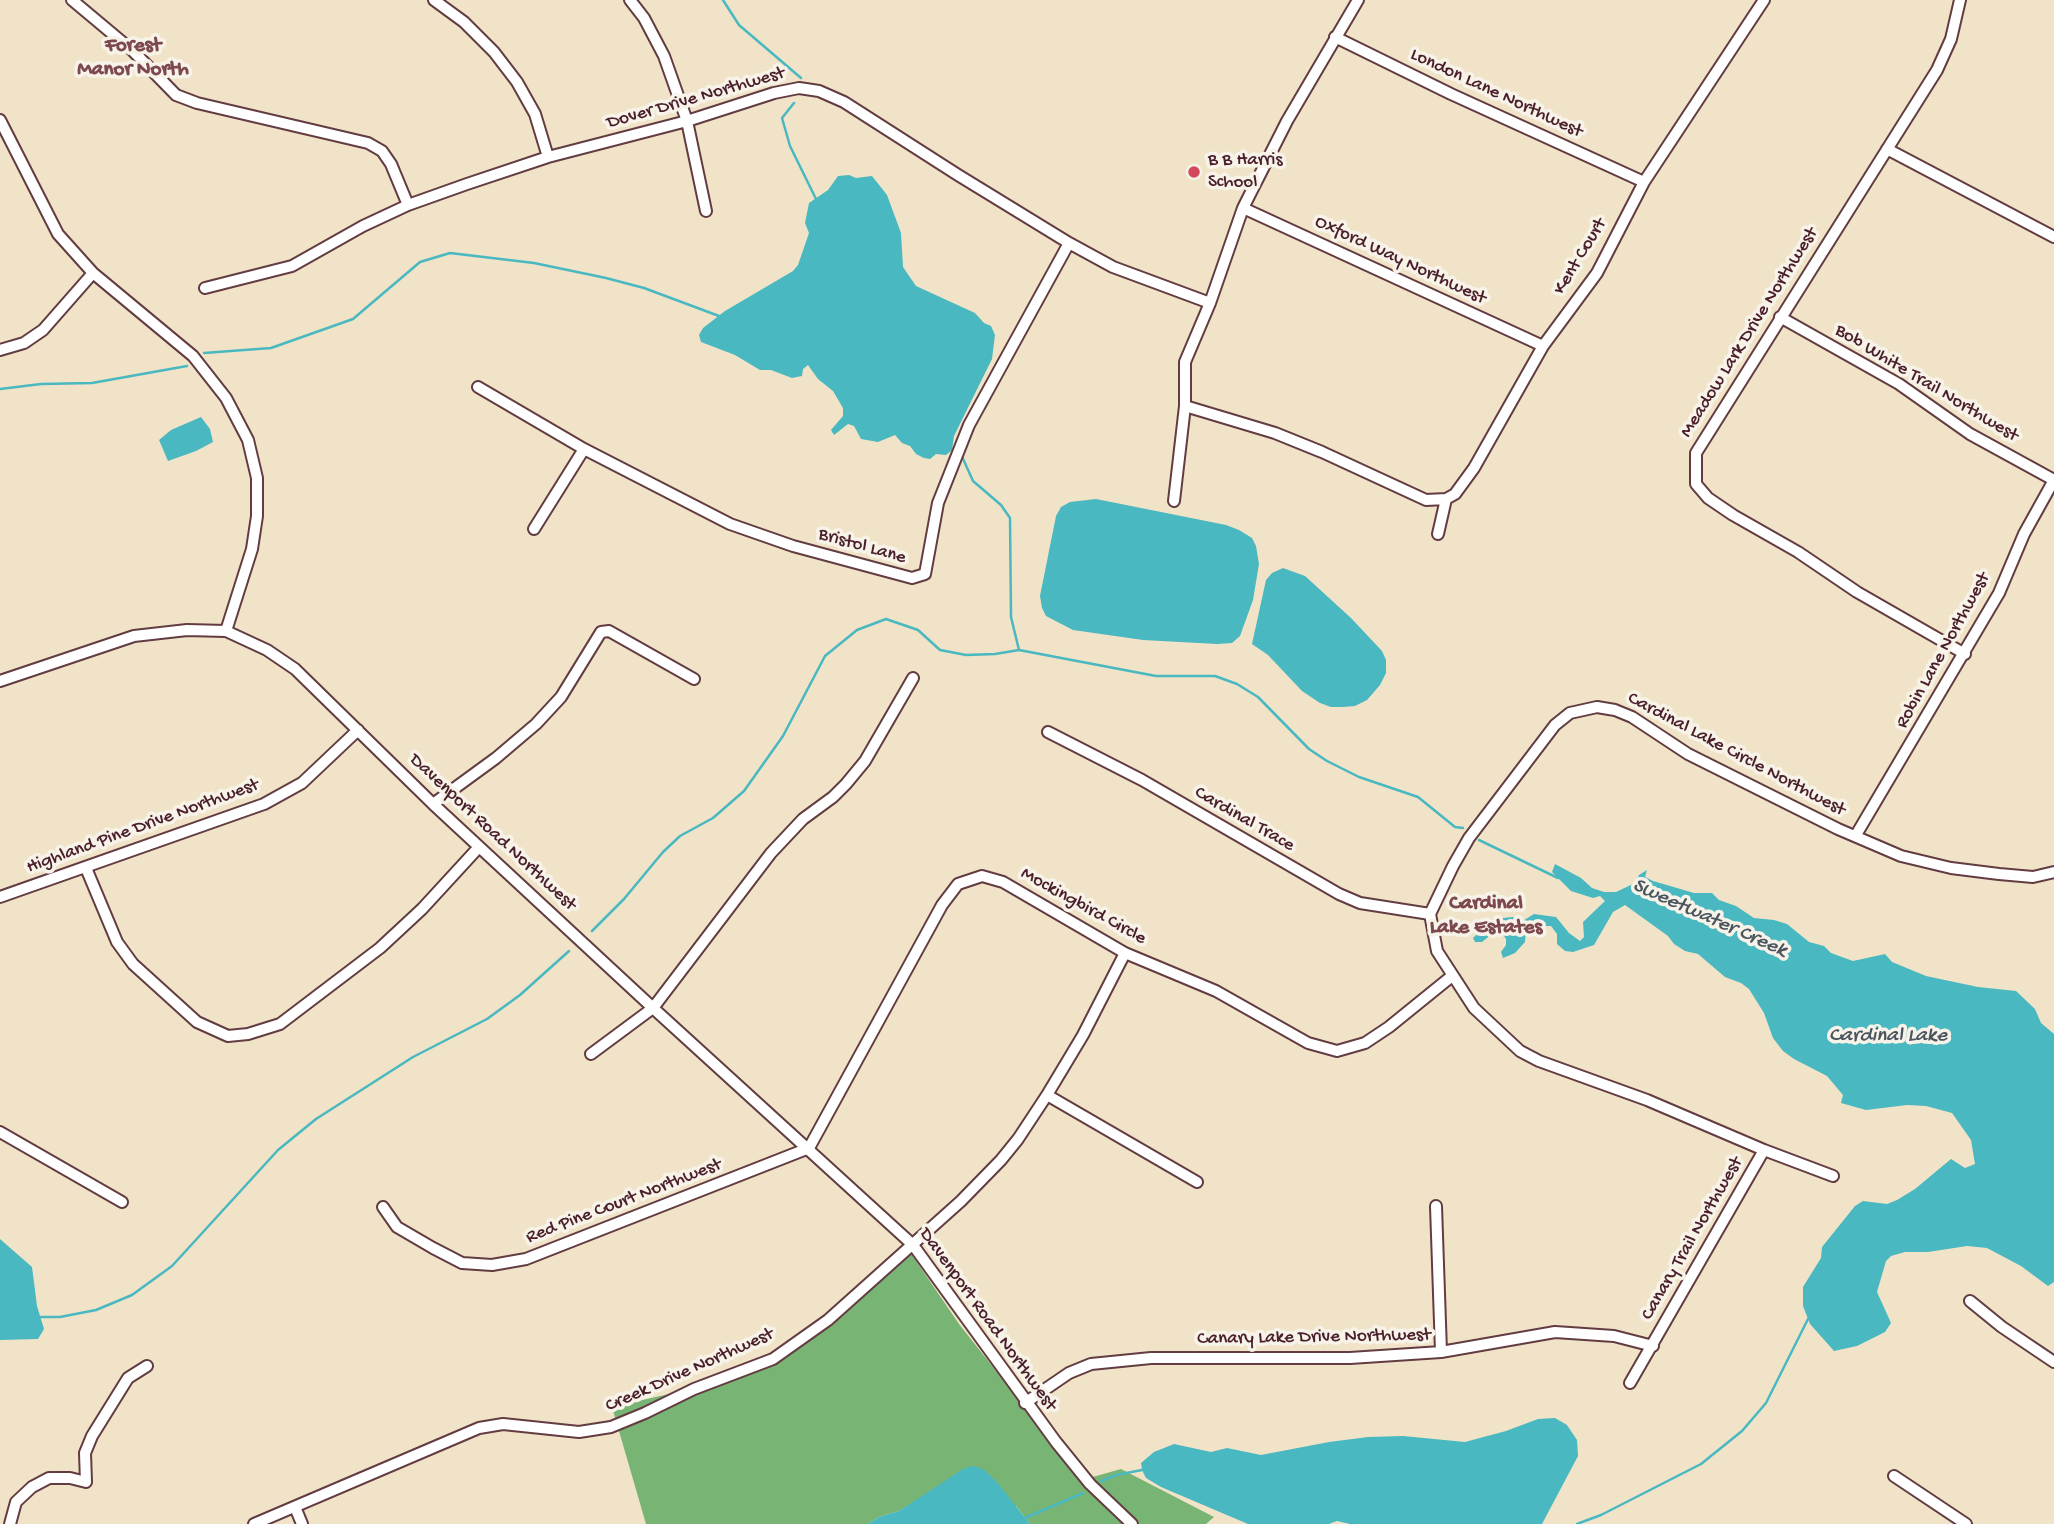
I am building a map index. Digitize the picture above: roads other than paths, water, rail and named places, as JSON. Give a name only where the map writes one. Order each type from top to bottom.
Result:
[{"type":"street","points":[[72,0],[133,51],[176,95],[197,103],[368,144],[382,151],[391,164],[408,205]]},
{"type":"street","points":[[434,0],[464,22],[494,52],[517,82],[535,114],[548,157]]},
{"type":"street","points":[[630,0],[644,18],[664,56],[687,121],[706,211]]},
{"type":"street","points":[[1174,501],[1185,406],[1185,362],[1210,303],[1242,208],[1287,121],[1358,0]]},
{"type":"street","name":"Kent Court","points":[[1446,499],[1455,494],[1474,468],[1543,346],[1597,273],[1644,182],[1764,0]]},
{"type":"street","name":"Meadow Lark Drive Northwest","points":[[1960,0],[1951,39],[1937,70],[1696,453],[1696,484],[1708,498],[1733,515],[1798,552],[1857,593],[1965,654]]},
{"type":"street","name":"London Lane Northwest","points":[[1335,37],[1451,94],[1644,182]]},
{"type":"street","name":"Dover Drive Northwest","points":[[205,288],[292,267],[363,226],[408,205],[548,157],[687,121],[774,93],[799,88],[819,91],[844,102],[1069,243],[1113,267],[1210,303]]},
{"type":"street","points":[[0,120],[58,234],[93,273],[193,356],[226,398],[248,440],[257,478],[257,516],[251,549],[226,631],[187,630],[134,636],[0,681]]},
{"type":"street","points":[[1887,149],[2054,237]]},
{"type":"street","name":"Oxford Way Northwest","points":[[1242,208],[1543,346]]},
{"type":"street","name":"Bristol Lane","points":[[584,449],[730,524],[793,546],[858,562],[909,579],[925,575],[938,503],[954,458],[1069,243]]},
{"type":"street","points":[[0,350],[24,344],[43,330],[93,273]]},
{"type":"street","name":"Bob White Trail Northwest","points":[[1780,317],[1899,384],[1970,434],[2054,480]]},
{"type":"street","points":[[478,387],[584,449],[534,529]]},
{"type":"street","points":[[1185,406],[1275,433],[1426,500],[1446,499],[1438,534]]},
{"type":"street","name":"Robin Lane Northwest","points":[[1856,835],[1965,654],[1999,593],[2024,534],[2054,480]]},
{"type":"street","name":"Davenport Road Northwest","points":[[226,631],[267,650],[295,669],[479,847],[914,1245],[1025,1403],[1090,1484],[1132,1524]]},
{"type":"street","points":[[433,804],[496,758],[536,724],[561,697],[601,632],[609,631],[694,679]]},
{"type":"street","points":[[590,1054],[653,1008],[771,853],[803,820],[833,797],[865,761],[913,678]]},
{"type":"street","name":"Cardinal Lake Circle Northwest","points":[[1430,914],[1452,866],[1469,838],[1555,725],[1570,713],[1597,707],[1632,717],[1688,754],[1838,829],[1901,856],[1951,868],[2033,877],[2054,872]]},
{"type":"street","name":"Highland Pine Drive Northwest","points":[[0,897],[264,804],[302,783],[358,730]]},
{"type":"street","name":"Cardinal Trace","points":[[1048,732],[1142,780],[1339,894],[1360,903],[1430,914]]},
{"type":"street","points":[[86,868],[117,942],[133,964],[197,1022],[228,1036],[248,1034],[280,1024],[380,948],[422,909],[479,847]]},
{"type":"street","name":"Mockingbird Circle","points":[[809,1148],[943,905],[958,884],[982,876],[1003,882],[1125,953],[1216,991],[1308,1043],[1337,1051],[1365,1042],[1389,1027],[1452,976]]},
{"type":"street","points":[[1430,914],[1437,951],[1452,976],[1474,1008],[1520,1051],[1539,1061],[1647,1100],[1764,1150],[1833,1175]]},
{"type":"street","name":"Creek Drive Northwest","points":[[254,1524],[479,1428],[502,1424],[579,1432],[611,1427],[694,1389],[773,1359],[828,1320],[914,1245],[1000,1160],[1018,1139],[1047,1095],[1083,1035],[1125,953]]},
{"type":"street","points":[[1047,1095],[1197,1182]]},
{"type":"street","points":[[0,1132],[122,1202]]},
{"type":"street","name":"Red Pine Court Northwest","points":[[383,1207],[397,1227],[433,1248],[462,1263],[492,1265],[526,1259],[809,1148]]},
{"type":"street","name":"Canary Trail Northwest","points":[[1630,1383],[1764,1150]]},
{"type":"street","points":[[1436,1206],[1441,1352]]},
{"type":"street","points":[[1970,1301],[2002,1327],[2054,1362]]},
{"type":"street","name":"Canary Lake Drive Northwest","points":[[1025,1403],[1069,1373],[1091,1364],[1152,1358],[1350,1358],[1441,1352],[1555,1332],[1614,1336],[1653,1346]]},
{"type":"street","points":[[10,1524],[16,1502],[32,1487],[48,1478],[71,1478],[86,1482],[85,1453],[92,1436],[128,1378],[147,1366]]},
{"type":"street","points":[[1894,1476],[1966,1524]]},
{"type":"street","points":[[295,1507],[302,1524]]},
{"type":"water","points":[[849,175],[856,178],[872,176],[887,195],[901,233],[903,267],[916,286],[975,313],[991,326],[995,335],[992,359],[954,436],[952,450],[946,455],[936,454],[930,459],[924,458],[895,435],[878,442],[861,439],[854,426],[848,424],[834,435],[831,430],[843,416],[843,408],[833,391],[818,379],[808,365],[803,369],[802,376],[792,378],[771,370],[760,370],[735,355],[701,342],[699,335],[703,328],[725,311],[793,271],[798,265],[809,233],[805,223],[809,203],[828,190],[838,176]]},
{"type":"water","points":[[201,417],[210,429],[213,442],[168,461],[159,440],[171,430]]},
{"type":"water","points":[[1096,499],[1226,525],[1252,538],[1259,564],[1253,600],[1240,636],[1232,643],[1217,644],[1143,640],[1073,630],[1046,616],[1040,596],[1056,516],[1061,507],[1070,502]]},
{"type":"water","points":[[1283,568],[1305,576],[1382,651],[1386,660],[1386,673],[1367,700],[1355,706],[1343,707],[1320,703],[1302,691],[1268,655],[1252,644],[1266,580],[1272,573]]},
{"type":"water","name":"Cardinal Lake","points":[[1555,864],[1581,878],[1592,888],[1604,892],[1616,892],[1635,883],[1639,875],[1647,870],[1645,877],[1653,881],[1694,893],[1712,893],[1719,900],[1736,906],[1754,918],[1787,924],[1809,942],[1824,946],[1831,953],[1853,961],[1885,954],[1892,962],[1926,976],[1978,987],[2016,991],[2035,1009],[2041,1023],[2054,1034],[2054,1282],[2048,1286],[2021,1266],[1987,1248],[1967,1246],[1928,1252],[1905,1252],[1891,1256],[1886,1261],[1877,1292],[1891,1323],[1885,1332],[1857,1346],[1834,1351],[1810,1324],[1803,1306],[1803,1287],[1821,1258],[1822,1247],[1855,1206],[1863,1201],[1887,1204],[1897,1200],[1915,1189],[1951,1159],[1965,1168],[1975,1164],[1971,1140],[1952,1113],[1926,1106],[1907,1105],[1866,1110],[1841,1103],[1843,1095],[1827,1076],[1783,1051],[1773,1038],[1764,1013],[1749,989],[1725,977],[1698,954],[1685,951],[1674,944],[1668,936],[1625,905],[1613,912],[1594,945],[1573,952],[1565,951],[1557,944],[1557,934],[1551,926],[1526,929],[1525,942],[1515,953],[1503,958],[1501,952],[1506,945],[1506,939],[1501,931],[1482,942],[1475,942],[1473,938],[1493,919],[1513,917],[1521,922],[1534,914],[1556,917],[1569,933],[1580,941],[1584,937],[1583,922],[1605,901],[1600,896],[1593,898],[1571,891],[1552,872]]},
{"type":"water","points":[[0,1239],[32,1267],[37,1306],[44,1329],[38,1339],[0,1340]]},
{"type":"water","points":[[1555,1418],[1567,1425],[1577,1440],[1578,1456],[1542,1524],[1350,1524],[1337,1521],[1329,1524],[1248,1524],[1161,1487],[1146,1478],[1141,1463],[1154,1452],[1174,1444],[1211,1452],[1227,1448],[1261,1455],[1368,1437],[1403,1436],[1465,1442],[1538,1419]]},
{"type":"water","points":[[973,1466],[983,1469],[996,1481],[1030,1524],[868,1524],[879,1517],[899,1511],[963,1469]]},
{"type":"waterway","name":"Sweetwater Creek","points":[[723,0],[739,25],[801,78]]},
{"type":"waterway","name":"Sweetwater Creek","points":[[794,103],[782,118],[790,146],[816,199]]},
{"type":"waterway","points":[[204,353],[271,348],[353,319],[420,262],[450,253],[534,263],[606,278],[644,288],[719,316]]},
{"type":"waterway","points":[[0,389],[41,384],[92,383],[187,366]]},
{"type":"waterway","name":"Sweetwater Creek","points":[[960,452],[973,481],[1001,505],[1010,518],[1011,617],[1019,650]]},
{"type":"waterway","points":[[592,931],[680,836],[713,818],[744,791],[783,736],[825,656],[857,630],[886,619],[918,630],[940,650],[966,655],[1019,650],[1156,676],[1215,676],[1237,684],[1258,697],[1309,749],[1327,761],[1359,777],[1418,797],[1455,827],[1463,828]]},
{"type":"waterway","name":"Sweetwater Creek","points":[[1479,840],[1558,878]]},
{"type":"waterway","points":[[41,1317],[60,1317],[96,1310],[132,1295],[172,1266],[278,1150],[316,1119],[413,1057],[487,1019],[520,995],[569,951]]},
{"type":"waterway","points":[[1577,1524],[1601,1515],[1701,1464],[1742,1431],[1766,1403],[1808,1319]]},
{"type":"waterway","points":[[1101,1481],[1142,1470]]},
{"type":"waterway","points":[[1025,1518],[1083,1493]]},
{"type":"place","name":"B B Harris School","points":[[1194,172]]},
{"type":"district","name":"Forest Manor North","points":[[133,59]]},
{"type":"district","name":"Cardinal Lake Estates","points":[[1486,917]]}]
